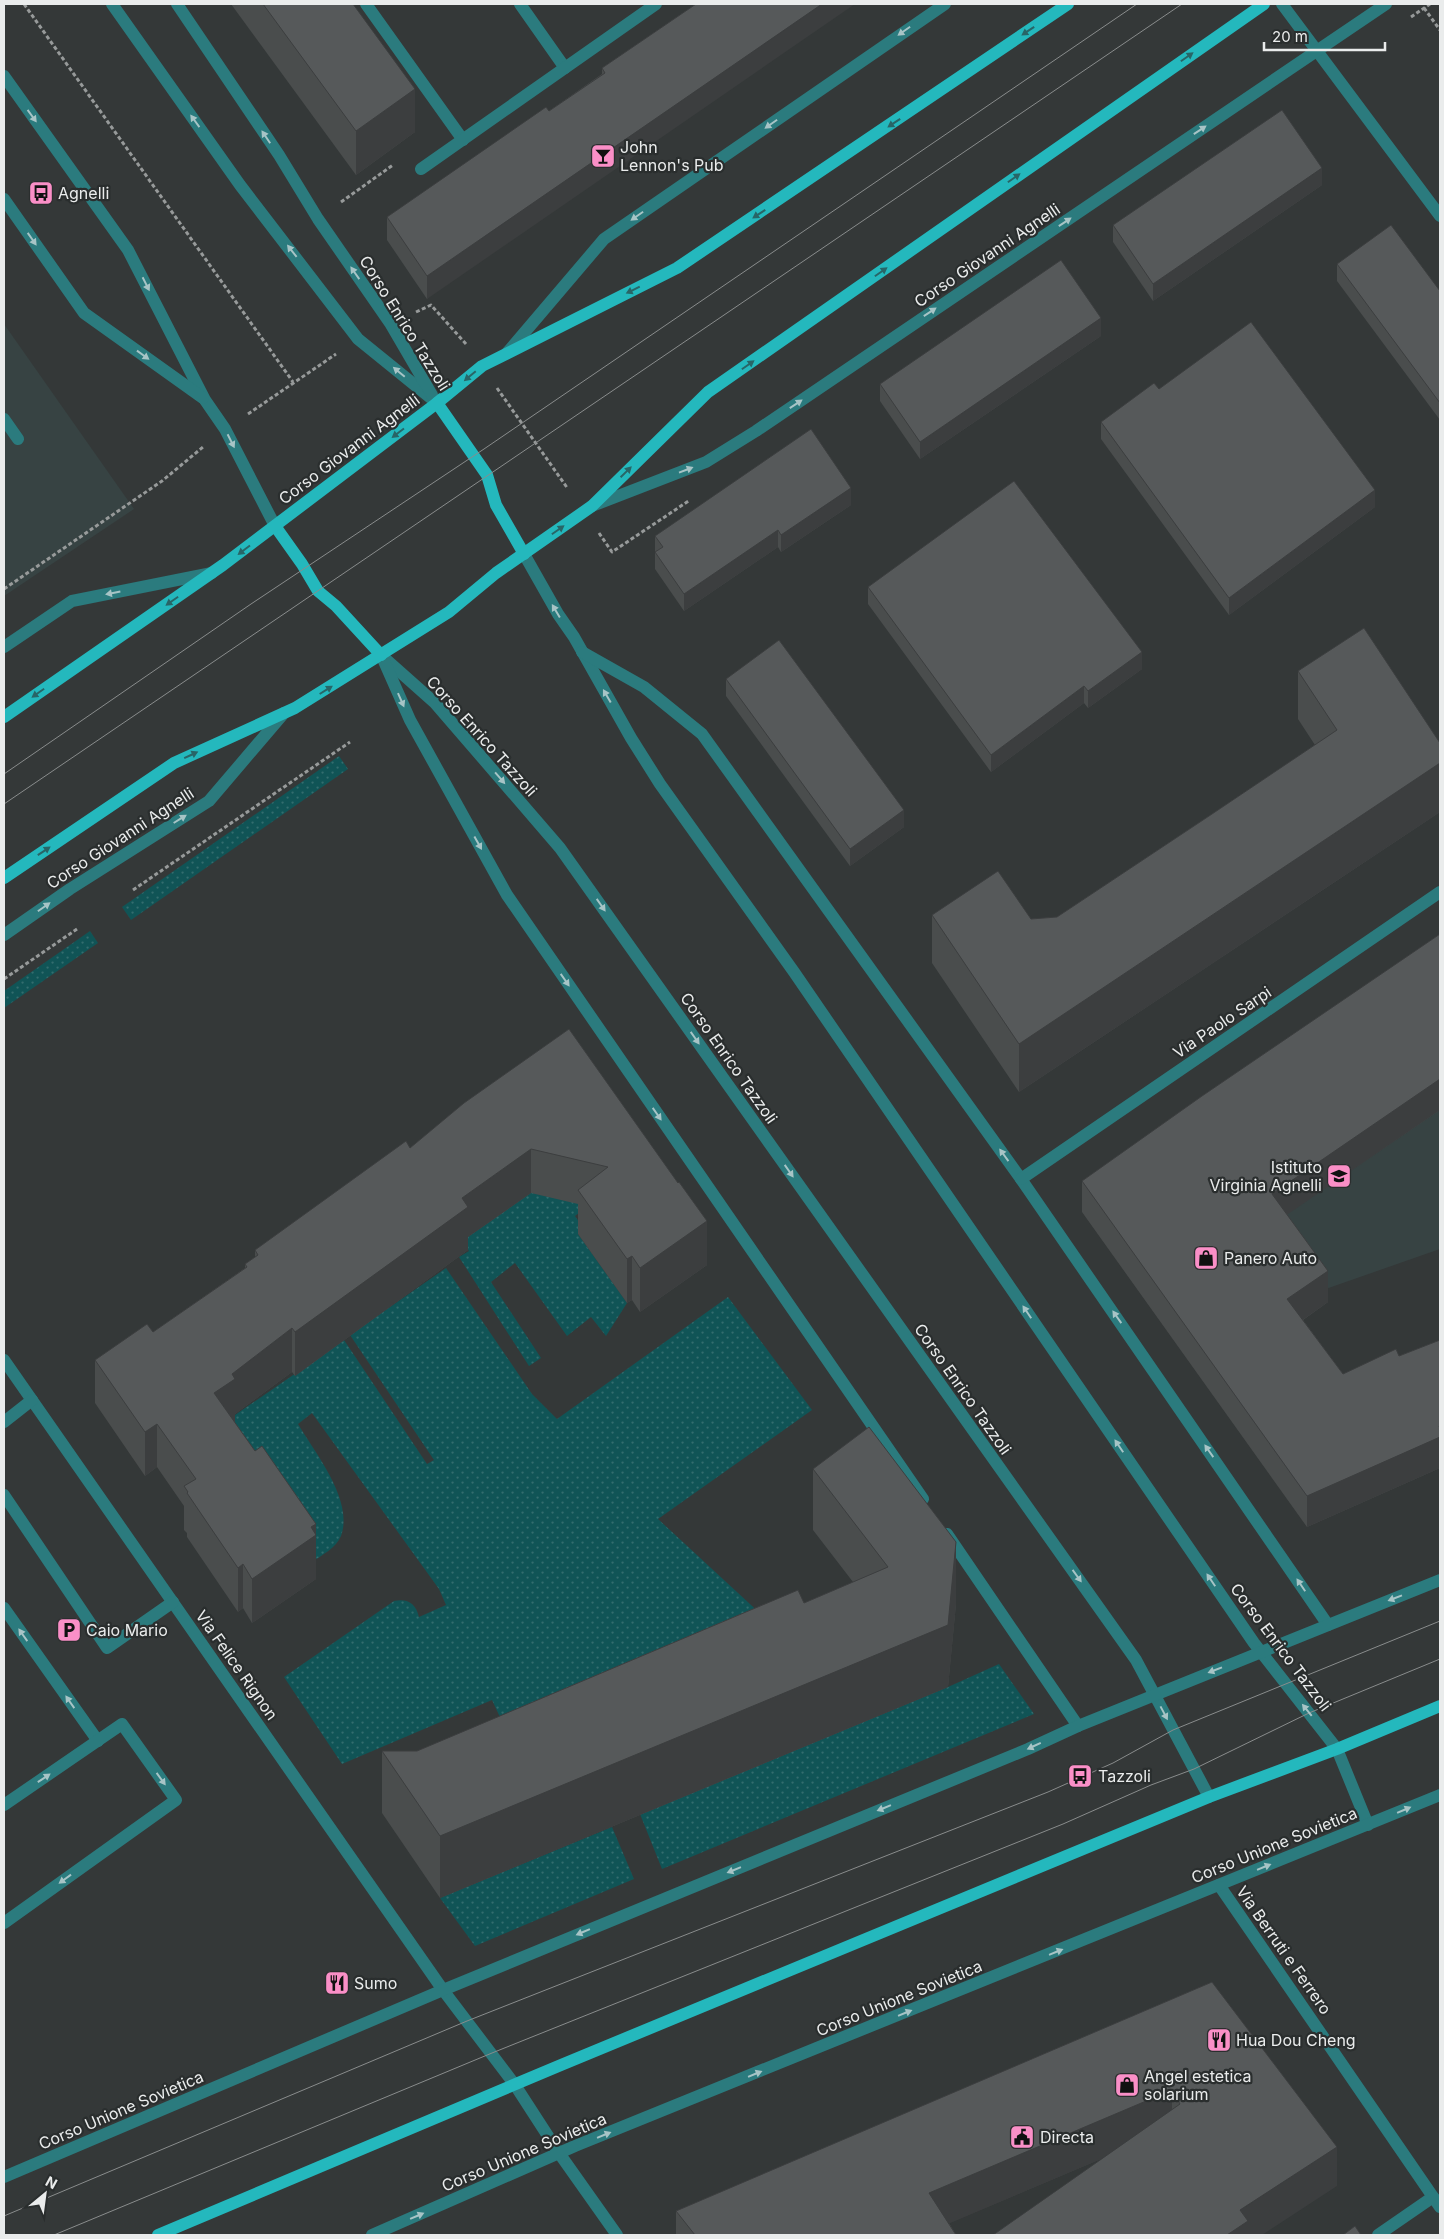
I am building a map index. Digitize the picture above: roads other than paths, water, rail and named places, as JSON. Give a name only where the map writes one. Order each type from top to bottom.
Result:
[{"type":"main road","name":"Corso Giovanni Agnelli","points":[[4,717],[212,573],[436,404],[482,366],[677,268],[1068,4]]},
{"type":"main road","name":"Corso Giovanni Agnelli","points":[[4,878],[174,763],[315,697],[449,612],[483,582],[592,506],[708,392],[1264,4]]},
{"type":"main road","points":[[436,404],[487,475],[496,505],[524,554]]},
{"type":"main road","points":[[275,526],[302,564],[318,591],[336,606],[382,655]]},
{"type":"main road","points":[[158,2235],[1209,1797],[1337,1749],[1440,1706]]},
{"type":"street","name":"Corso Enrico Tazzoli","points":[[112,4],[240,185],[358,338],[436,404]]},
{"type":"street","name":"Corso Enrico Tazzoli","points":[[176,4],[279,155],[318,220],[390,324],[436,404]]},
{"type":"street","points":[[366,4],[463,140]]},
{"type":"street","points":[[520,4],[565,68]]},
{"type":"street","points":[[421,169],[656,4]]},
{"type":"street","name":"Corso Giovanni Agnelli","points":[[507,353],[604,239],[944,4]]},
{"type":"street","points":[[1282,4],[1440,216]]},
{"type":"street","name":"Corso Giovanni Agnelli","points":[[592,506],[706,462],[756,431],[1386,4]]},
{"type":"street","points":[[4,76],[128,250],[205,400],[225,429],[275,526]]},
{"type":"street","points":[[4,199],[84,314],[205,400]]},
{"type":"street","points":[[4,419],[18,439]]},
{"type":"street","name":"Corso Enrico Tazzoli","points":[[524,554],[631,738],[660,784],[799,980],[1261,1652],[1337,1749],[1368,1825]]},
{"type":"street","name":"Corso Giovanni Agnelli","points":[[4,647],[72,601],[212,573]]},
{"type":"street","name":"Corso Enrico Tazzoli","points":[[582,652],[644,687],[702,734],[1022,1179],[1328,1625]]},
{"type":"street","name":"Corso Enrico Tazzoli","points":[[382,655],[435,703],[560,848],[1136,1660],[1209,1797]]},
{"type":"street","points":[[382,655],[410,720],[507,895],[930,1509]]},
{"type":"street","name":"Corso Giovanni Agnelli","points":[[4,935],[70,889],[209,801],[284,713]]},
{"type":"street","name":"Via Paolo Sarpi","points":[[1022,1179],[1440,892]]},
{"type":"street","name":"Via Felice Rignon","points":[[4,1360],[443,1990]]},
{"type":"street","points":[[4,1422],[32,1400]]},
{"type":"street","points":[[4,1495],[107,1648],[173,1602]]},
{"type":"street","points":[[941,1526],[1078,1726]]},
{"type":"street","name":"Corso Unione Sovietica","points":[[4,2178],[443,1990],[1028,1749],[1078,1726],[1440,1580]]},
{"type":"street","points":[[4,1608],[98,1742]]},
{"type":"street","points":[[4,1805],[122,1724],[176,1800],[4,1923]]},
{"type":"street","name":"Corso Unione Sovietica","points":[[372,2235],[559,2153],[1440,1795]]},
{"type":"street","name":"Via Berruti e Ferrero","points":[[1219,1885],[1437,2202]]},
{"type":"street","points":[[443,1990],[515,2085],[559,2153],[617,2235]]},
{"type":"street","points":[[1378,2235],[1437,2202]]},
{"type":"tram line","points":[[4,774],[251,604],[484,449],[1137,4]]},
{"type":"tram line","points":[[4,804],[1182,4]]},
{"type":"tram line","points":[[4,2216],[467,2021],[1048,1792],[1113,1763],[1173,1730],[1440,1621]]},
{"type":"tram line","points":[[54,2235],[492,2053],[1063,1824],[1151,1785],[1194,1769],[1309,1713],[1440,1659]]},
{"type":"place","name":"John Lennon's Pub","points":[[603,156]]},
{"type":"place","name":"Agnelli","points":[[41,193]]},
{"type":"place","name":"Istituto Virginia Agnelli","points":[[1339,1176]]},
{"type":"place","name":"Panero Auto","points":[[1206,1258]]},
{"type":"place","name":"Caio Mario","points":[[69,1630]]},
{"type":"place","name":"Tazzoli","points":[[1080,1776]]},
{"type":"place","name":"Sumo","points":[[337,1983]]},
{"type":"place","name":"Hua Dou Cheng","points":[[1219,2040]]},
{"type":"place","name":"Angel estetica solarium","points":[[1127,2085]]},
{"type":"place","name":"Directa","points":[[1022,2137]]}]
